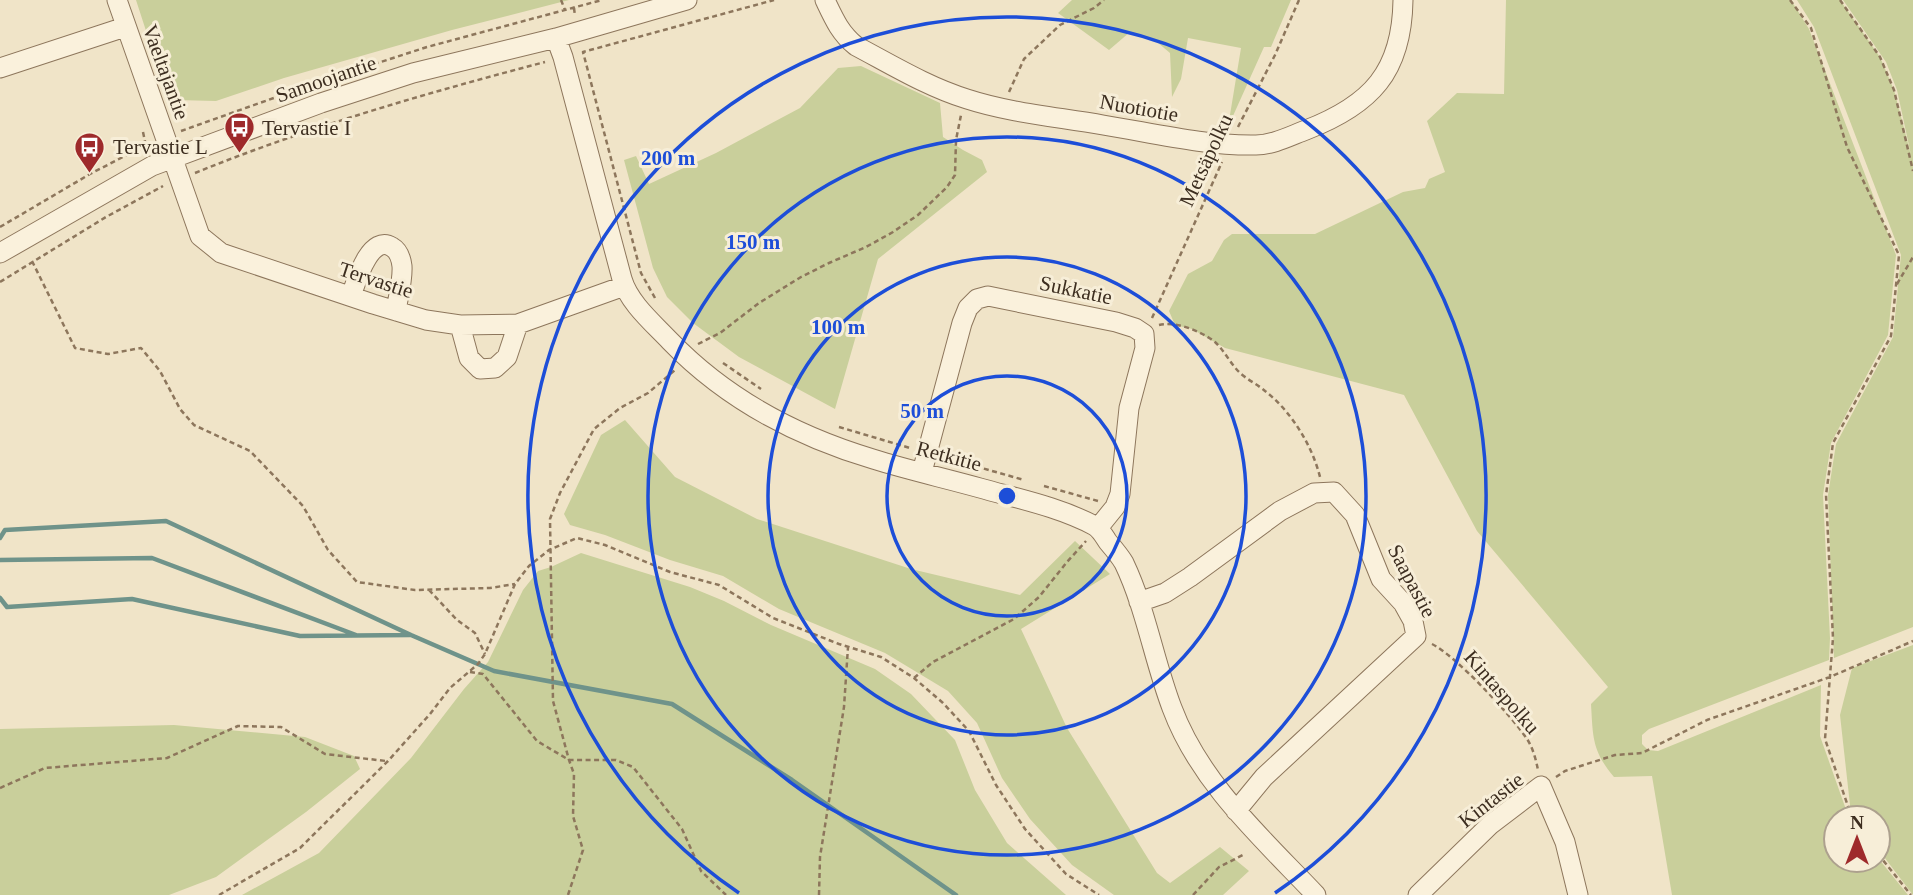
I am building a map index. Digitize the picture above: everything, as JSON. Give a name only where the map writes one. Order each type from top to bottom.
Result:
[{"type":"street","name":"Vaeltajantie","points":[[117,0],[173,159]]},
{"type":"street","name":"Samoojantie","points":[[0,253],[152,166],[321,103],[413,73],[687,0]]},
{"type":"street","name":"Nuotiotie","points":[[825,0],[837,26],[856,46],[936,87],[967,99],[1002,108],[1200,141],[1258,145],[1279,141],[1322,124],[1354,107],[1376,89],[1390,64],[1400,35],[1404,0]]},
{"type":"street","points":[[0,68],[125,27]]},
{"type":"street","name":"Retkitie","points":[[556,37],[624,286],[639,308],[687,358],[738,398],[772,419],[816,439],[872,459],[1064,511],[1098,528],[1123,561],[1139,602],[1168,696],[1181,730],[1199,761],[1236,811],[1316,895]]},
{"type":"street","name":"Tervastie","points":[[173,159],[200,236],[221,253],[426,320],[460,325],[518,324],[624,286]]},
{"type":"street","points":[[351,296],[368,255],[379,245],[389,245],[398,252],[402,268],[396,311]]},
{"type":"street","name":"Sukkatie","points":[[922,472],[962,323],[968,308],[977,299],[988,296],[1009,299],[1116,322],[1144,334]]},
{"type":"street","points":[[460,325],[469,358],[480,369],[495,368],[506,357],[518,324]]},
{"type":"street","points":[[1098,528],[1115,508],[1120,494],[1129,408],[1145,348],[1144,334]]},
{"type":"street","name":"Saapastie","points":[[1236,811],[1264,777],[1416,636],[1413,621],[1403,603],[1381,579],[1355,515],[1334,492],[1324,493]]},
{"type":"street","points":[[1139,602],[1165,593],[1191,577],[1280,512],[1314,493],[1324,493]]},
{"type":"street","name":"Kintastie","points":[[1418,895],[1490,825],[1541,786],[1565,842],[1578,895]]},
{"type":"path","points":[[561,0],[565,9]]},
{"type":"path","points":[[0,282],[160,187],[239,155],[415,96],[774,0]]},
{"type":"path","points":[[1002,108],[1024,59],[1060,25],[1104,0]]},
{"type":"path","name":"Metsäpolku","points":[[1144,334],[1230,144],[1275,55],[1298,0]]},
{"type":"path","points":[[1790,0],[1811,28],[1847,147],[1899,255],[1891,336],[1833,443],[1826,495],[1833,638],[1825,738],[1847,804]]},
{"type":"path","points":[[1840,0],[1885,68],[1894,90],[1913,171]]},
{"type":"path","points":[[574,8],[577,31]]},
{"type":"path","points":[[583,52],[641,273],[661,308]]},
{"type":"path","points":[[568,895],[583,850],[573,816],[574,774],[553,701],[550,519],[560,493],[594,429],[620,408],[648,393],[687,358],[698,343],[720,333],[777,292],[829,263],[866,247],[918,215],[947,187],[955,175],[956,140],[962,110]]},
{"type":"path","points":[[1895,287],[1913,257]]},
{"type":"path","points":[[32,261],[75,348],[108,354],[142,348],[160,371],[180,409],[194,425],[250,451],[303,506],[328,550],[357,582],[415,590],[490,588],[515,584]]},
{"type":"path","points":[[1144,334],[1161,323],[1192,330],[1216,342],[1240,373],[1267,392],[1289,415],[1307,443],[1324,493]]},
{"type":"path","points":[[718,359],[765,392]]},
{"type":"path","points":[[835,426],[1031,482]]},
{"type":"path","points":[[1044,486],[1115,508]]},
{"type":"path","points":[[914,678],[933,662],[1014,619],[1040,597],[1098,528]]},
{"type":"path","points":[[219,895],[300,848],[388,761],[450,688],[485,654],[515,584],[529,566],[549,550],[577,538],[605,545],[670,572],[719,584],[773,618],[881,657],[914,678],[969,730],[996,785],[1025,829],[1066,874],[1099,895]]},
{"type":"path","points":[[429,590],[457,620],[475,633],[485,654]]},
{"type":"path","name":"Kintaspolku","points":[[1416,636],[1443,650],[1494,701],[1528,741],[1537,763],[1541,786]]},
{"type":"path","points":[[1541,786],[1565,771],[1615,755],[1642,753],[1707,720],[1830,677],[1913,640]]},
{"type":"path","points":[[819,895],[820,857],[844,707],[848,647]]},
{"type":"path","points":[[470,671],[483,674],[537,741],[569,760],[616,760],[633,767],[682,829],[701,871],[726,895]]},
{"type":"path","points":[[0,788],[45,768],[167,758],[238,726],[281,727],[325,754],[388,761]]},
{"type":"path","points":[[1193,895],[1219,867],[1245,853]]},
{"type":"path","points":[[1892,871],[1911,895]]},
{"type":"green space","points":[[136,0],[569,0],[284,78],[216,101],[176,100],[161,77]]},
{"type":"green space","points":[[1072,0],[1291,0],[1271,47],[1264,47],[1228,127],[1241,48],[1188,38],[1181,79],[1172,97],[1170,53],[1157,42],[1130,32],[1109,50],[1058,13]]},
{"type":"green space","points":[[1506,0],[1791,0],[1809,29],[1896,255],[1888,335],[1831,443],[1823,495],[1829,660],[1649,729],[1642,735],[1642,744],[1648,750],[1658,751],[1821,685],[1820,736],[1844,804],[1822,804],[1822,874],[1891,874],[1908,895],[1672,895],[1652,776],[1614,777],[1601,759],[1595,743],[1591,704],[1608,687],[1477,531],[1404,395],[1225,348],[1192,329],[1175,325],[1169,311],[1188,274],[1212,261],[1224,240],[1232,234],[1315,234],[1403,192],[1425,188],[1429,179],[1445,172],[1427,121],[1457,93],[1504,94]]},
{"type":"green space","points":[[1797,0],[1840,0],[1880,57],[1894,90],[1911,155],[1897,90],[1886,62],[1843,0],[1913,0],[1913,627],[1834,658],[1828,495],[1836,444],[1893,337],[1901,255],[1814,27]]},
{"type":"green space","points":[[861,66],[940,103],[943,137],[982,160],[987,172],[878,259],[835,409],[739,357],[693,323],[667,297],[653,268],[624,160],[636,156],[649,184],[716,153],[800,108],[838,68]]},
{"type":"green space","points":[[625,420],[675,477],[757,519],[911,569],[1020,595],[1075,541],[1110,574],[1021,629],[1067,728],[1157,873],[1170,883],[1220,847],[1249,871],[1223,895],[1114,895],[1072,865],[1030,819],[1002,778],[977,723],[948,691],[885,653],[779,609],[723,576],[570,525],[564,514],[601,435]]},
{"type":"green space","points":[[581,553],[690,587],[724,601],[771,625],[875,669],[911,694],[955,740],[975,790],[1007,843],[1066,895],[242,895],[319,853],[411,758],[488,662],[523,590],[538,571]]},
{"type":"green space","points":[[1913,645],[1913,895],[1892,867],[1892,804],[1850,804],[1840,715],[1852,668]]},
{"type":"green space","points":[[174,725],[305,737],[354,756],[360,769],[216,877],[169,895],[0,895],[0,729]]},
{"type":"waterway","points":[[0,538],[5,530],[166,521],[494,671],[672,704],[792,780],[956,895]]},
{"type":"waterway","points":[[0,560],[152,558],[356,635]]},
{"type":"waterway","points":[[0,598],[7,607],[132,599],[300,636],[410,635]]},
{"type":"place","name":"Tervastie I","points":[[239,155]]},
{"type":"place","name":"Tervastie L","points":[[90,174]]}]
